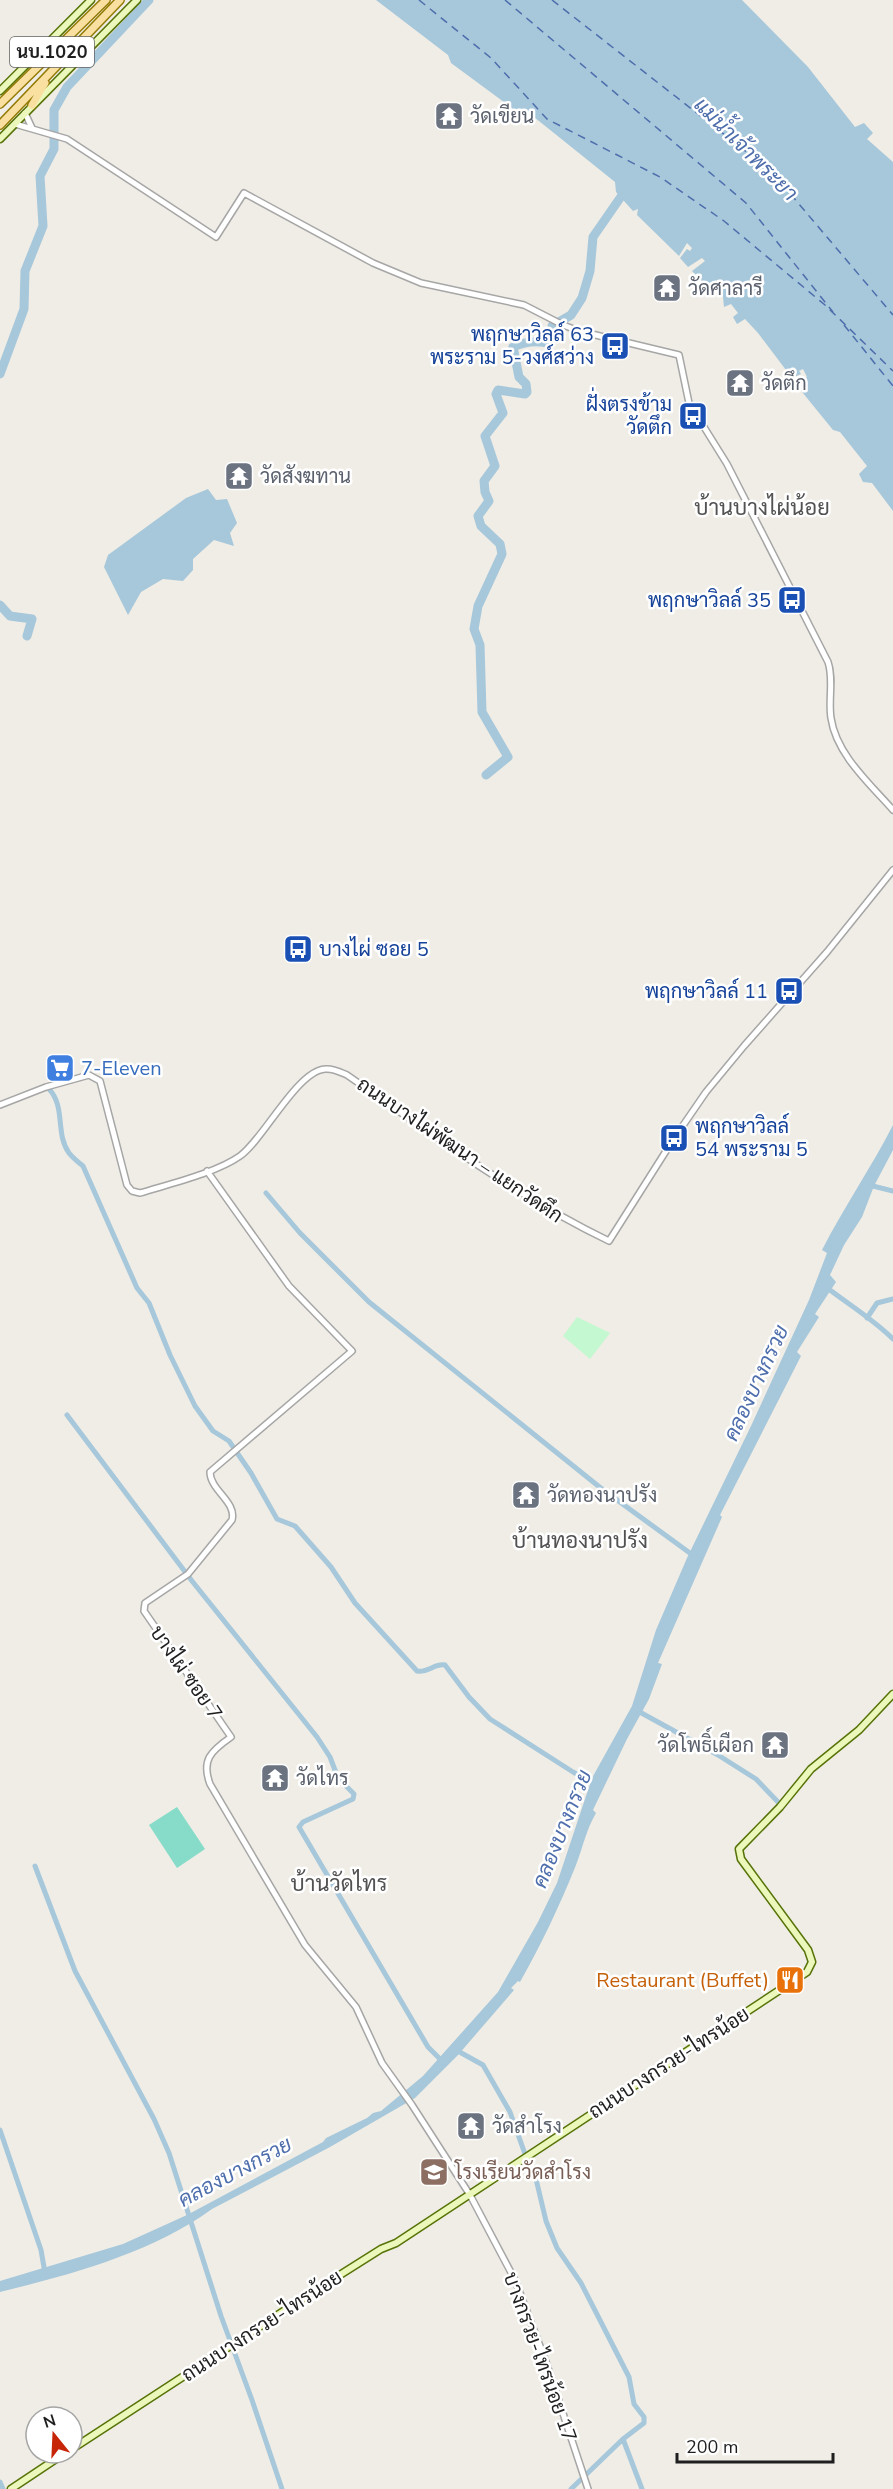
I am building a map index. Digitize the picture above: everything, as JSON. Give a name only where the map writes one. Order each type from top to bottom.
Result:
[{"type":"main road","name":"นบ.1020","points":[[0,90],[91,0]]},
{"type":"main road","name":"นบ.1020","points":[[0,105],[106,0]]},
{"type":"main road","name":"นบ.1020","points":[[0,125],[120,0]]},
{"type":"main road","name":"นบ.1020","points":[[0,139],[137,0]]},
{"type":"main road","points":[[32,105],[49,75]]},
{"type":"main road","name":"ถนนบางกรวย-ไทรน้อย","points":[[84,2441],[470,2195],[533,2154],[575,2123],[743,2016],[807,1972],[812,1962],[808,1950],[741,1859],[739,1849],[780,1807],[811,1769],[859,1730],[893,1694]]},
{"type":"main road","points":[[11,2489],[48,2465]]},
{"type":"street","points":[[25,113],[32,128]]},
{"type":"street","points":[[15,124],[58,136],[75,144],[216,237],[244,193],[347,251],[429,285],[524,305],[563,326],[681,358],[689,403],[727,464],[828,662],[829,704],[835,732],[851,760],[893,810]]},
{"type":"street","name":"ถนนบางไผ่พัฒนา – แยกวัดตึก","points":[[207,1171],[242,1155],[291,1095],[314,1072],[324,1068],[334,1069],[347,1075],[487,1172],[564,1219],[609,1241],[706,1092],[822,958],[893,870]]},
{"type":"street","points":[[0,1105],[46,1087],[89,1075],[94,1076],[100,1081],[127,1185],[132,1191],[140,1193],[207,1171]]},
{"type":"street","name":"บางไผ่ ซอย 7","points":[[207,1171],[289,1286],[352,1351],[214,1467],[210,1477],[232,1512],[232,1520],[187,1575],[145,1603],[144,1611],[231,1737],[207,1759],[205,1766],[210,1784],[313,1956],[356,2007],[379,2058],[470,2195]]},
{"type":"street","name":"บางกรวย-ไทรน้อย 17","points":[[470,2195],[515,2280],[546,2362],[588,2489]]},
{"type":"green space","points":[[577,1317],[610,1333],[590,1359],[563,1336]]},
{"type":"green space","points":[[177,1807],[205,1849],[177,1868],[149,1825]]},
{"type":"water","name":"แม่น้ำเจ้าพระยา","points":[[376,0],[742,0],[808,67],[855,127],[864,123],[873,133],[867,139],[893,162],[893,511],[872,483],[863,482],[859,474],[867,466],[840,432],[833,430],[794,382],[807,377],[803,369],[799,371],[801,374],[792,378],[745,319],[737,324],[733,317],[738,313],[731,304],[724,307],[723,297],[719,292],[709,288],[692,271],[705,261],[702,258],[688,267],[680,258],[687,249],[690,251],[692,248],[687,243],[679,256],[637,215],[638,209],[633,211],[616,192],[615,182],[524,109],[520,114],[451,63],[448,55]]},
{"type":"water","points":[[208,489],[216,500],[227,499],[237,523],[230,533],[234,546],[214,540],[193,559],[193,570],[183,581],[163,579],[141,592],[128,615],[104,567],[108,555],[186,498]]},
{"type":"water","points":[[893,1125],[893,1150],[874,1186],[862,1217],[844,1245],[830,1275],[836,1282],[815,1314],[819,1317],[797,1352],[801,1356],[720,1515],[722,1517],[658,1663],[662,1664],[649,1699],[593,1810],[596,1813],[557,1910],[520,1982],[518,1981],[511,1988],[514,1990],[458,2055],[415,2098],[163,2238],[83,2269],[0,2292],[0,2281],[123,2244],[187,2215],[323,2142],[326,2138],[381,2111],[423,2076],[498,1992],[538,1922],[557,1883],[592,1778],[632,1706],[656,1630],[687,1558],[809,1300],[827,1253],[822,1250]]},
{"type":"waterway","points":[[0,374],[24,309],[25,271],[43,226],[40,176],[54,149],[54,110],[67,87],[149,0]]},
{"type":"waterway","points":[[486,775],[508,757],[482,712],[480,645],[474,629],[478,606],[502,554],[500,544],[481,526],[478,516],[489,501],[484,481],[495,466],[485,436],[503,413],[496,394],[498,390],[525,394],[527,392],[526,384],[519,377],[513,347],[532,342],[551,344],[552,326],[571,315],[582,298],[590,271],[593,237],[627,188]]},
{"type":"waterway","points":[[0,605],[10,616],[32,619],[27,636]]},
{"type":"waterway","name":"คลองบางกรวย","points":[[49,1089],[57,1104],[65,1146],[70,1155],[83,1166],[137,1288],[149,1303],[170,1355],[195,1406],[213,1431],[229,1441],[251,1473],[277,1519],[295,1526],[331,1567],[355,1603],[417,1671],[445,1665],[469,1697],[490,1719],[597,1785]]},
{"type":"waterway","points":[[869,1185],[893,1191]]},
{"type":"waterway","points":[[266,1193],[300,1233],[369,1302],[602,1489],[694,1556]]},
{"type":"waterway","points":[[826,1287],[869,1318],[893,1339]]},
{"type":"waterway","points":[[867,1318],[877,1303],[893,1299]]},
{"type":"waterway","points":[[67,1415],[192,1581],[317,1737],[330,1757],[338,1778],[354,1794],[353,1799],[303,1822],[299,1827],[428,2047],[443,2062]]},
{"type":"waterway","points":[[636,1710],[718,1755],[756,1779],[778,1802]]},
{"type":"waterway","name":"คลองบางกรวย","points":[[35,1866],[75,1971],[154,2119],[169,2153],[221,2316],[282,2489]]},
{"type":"waterway","points":[[456,2050],[483,2065],[510,2112],[525,2154]]},
{"type":"waterway","points":[[0,2130],[41,2250],[45,2273]]},
{"type":"waterway","points":[[529,2163],[536,2179],[546,2221],[557,2248],[581,2283],[629,2377],[634,2404],[644,2417],[644,2423],[623,2439]]},
{"type":"waterway","points":[[571,2489],[623,2439],[642,2489]]},
{"type":"waterway","points":[[0,2482],[3,2489]]},
{"type":"ferry route","points":[[419,0],[491,58],[547,119],[660,177],[724,221],[825,305],[893,371]]},
{"type":"ferry route","points":[[505,0],[746,203],[833,312]]},
{"type":"ferry route","points":[[552,0],[771,171],[893,315]]},
{"type":"ferry route","points":[[844,325],[893,386]]},
{"type":"place","name":"วัดเขียน","points":[[449,116]]},
{"type":"place","name":"วัดศาลารี","points":[[667,288]]},
{"type":"place","name":"พฤกษาวิลล์ 63 พระราม 5-วงศ์สว่าง","points":[[615,346]]},
{"type":"place","name":"วัดตึก","points":[[740,383]]},
{"type":"place","name":"ฝั่งตรงข้าม วัดตึก","points":[[693,416]]},
{"type":"place","name":"วัดสังฆทาน","points":[[239,476]]},
{"type":"place","name":"พฤกษาวิลล์ 35","points":[[792,600]]},
{"type":"place","name":"บางไผ่ ซอย 5","points":[[298,949]]},
{"type":"place","name":"พฤกษาวิลล์ 11","points":[[789,991]]},
{"type":"place","name":"7-Eleven","points":[[60,1068]]},
{"type":"place","name":"พฤกษาวิลล์ 54 พระราม 5","points":[[674,1138]]},
{"type":"place","name":"วัดทองนาปรัง","points":[[526,1495]]},
{"type":"place","name":"วัดโพธิ์เผือก","points":[[775,1745]]},
{"type":"place","name":"วัดไทร","points":[[275,1778]]},
{"type":"place","name":"Restaurant (Buffet)","points":[[790,1980]]},
{"type":"place","name":"วัดสําโรง","points":[[471,2126]]},
{"type":"place","name":"โรงเรียนวัดสำโรง","points":[[434,2172]]},
{"type":"district","name":"บ้านบางไผ่น้อย","points":[[762,508]]},
{"type":"district","name":"บ้านทองนาปรัง","points":[[580,1541]]},
{"type":"district","name":"บ้านวัดไทร","points":[[339,1884]]}]
